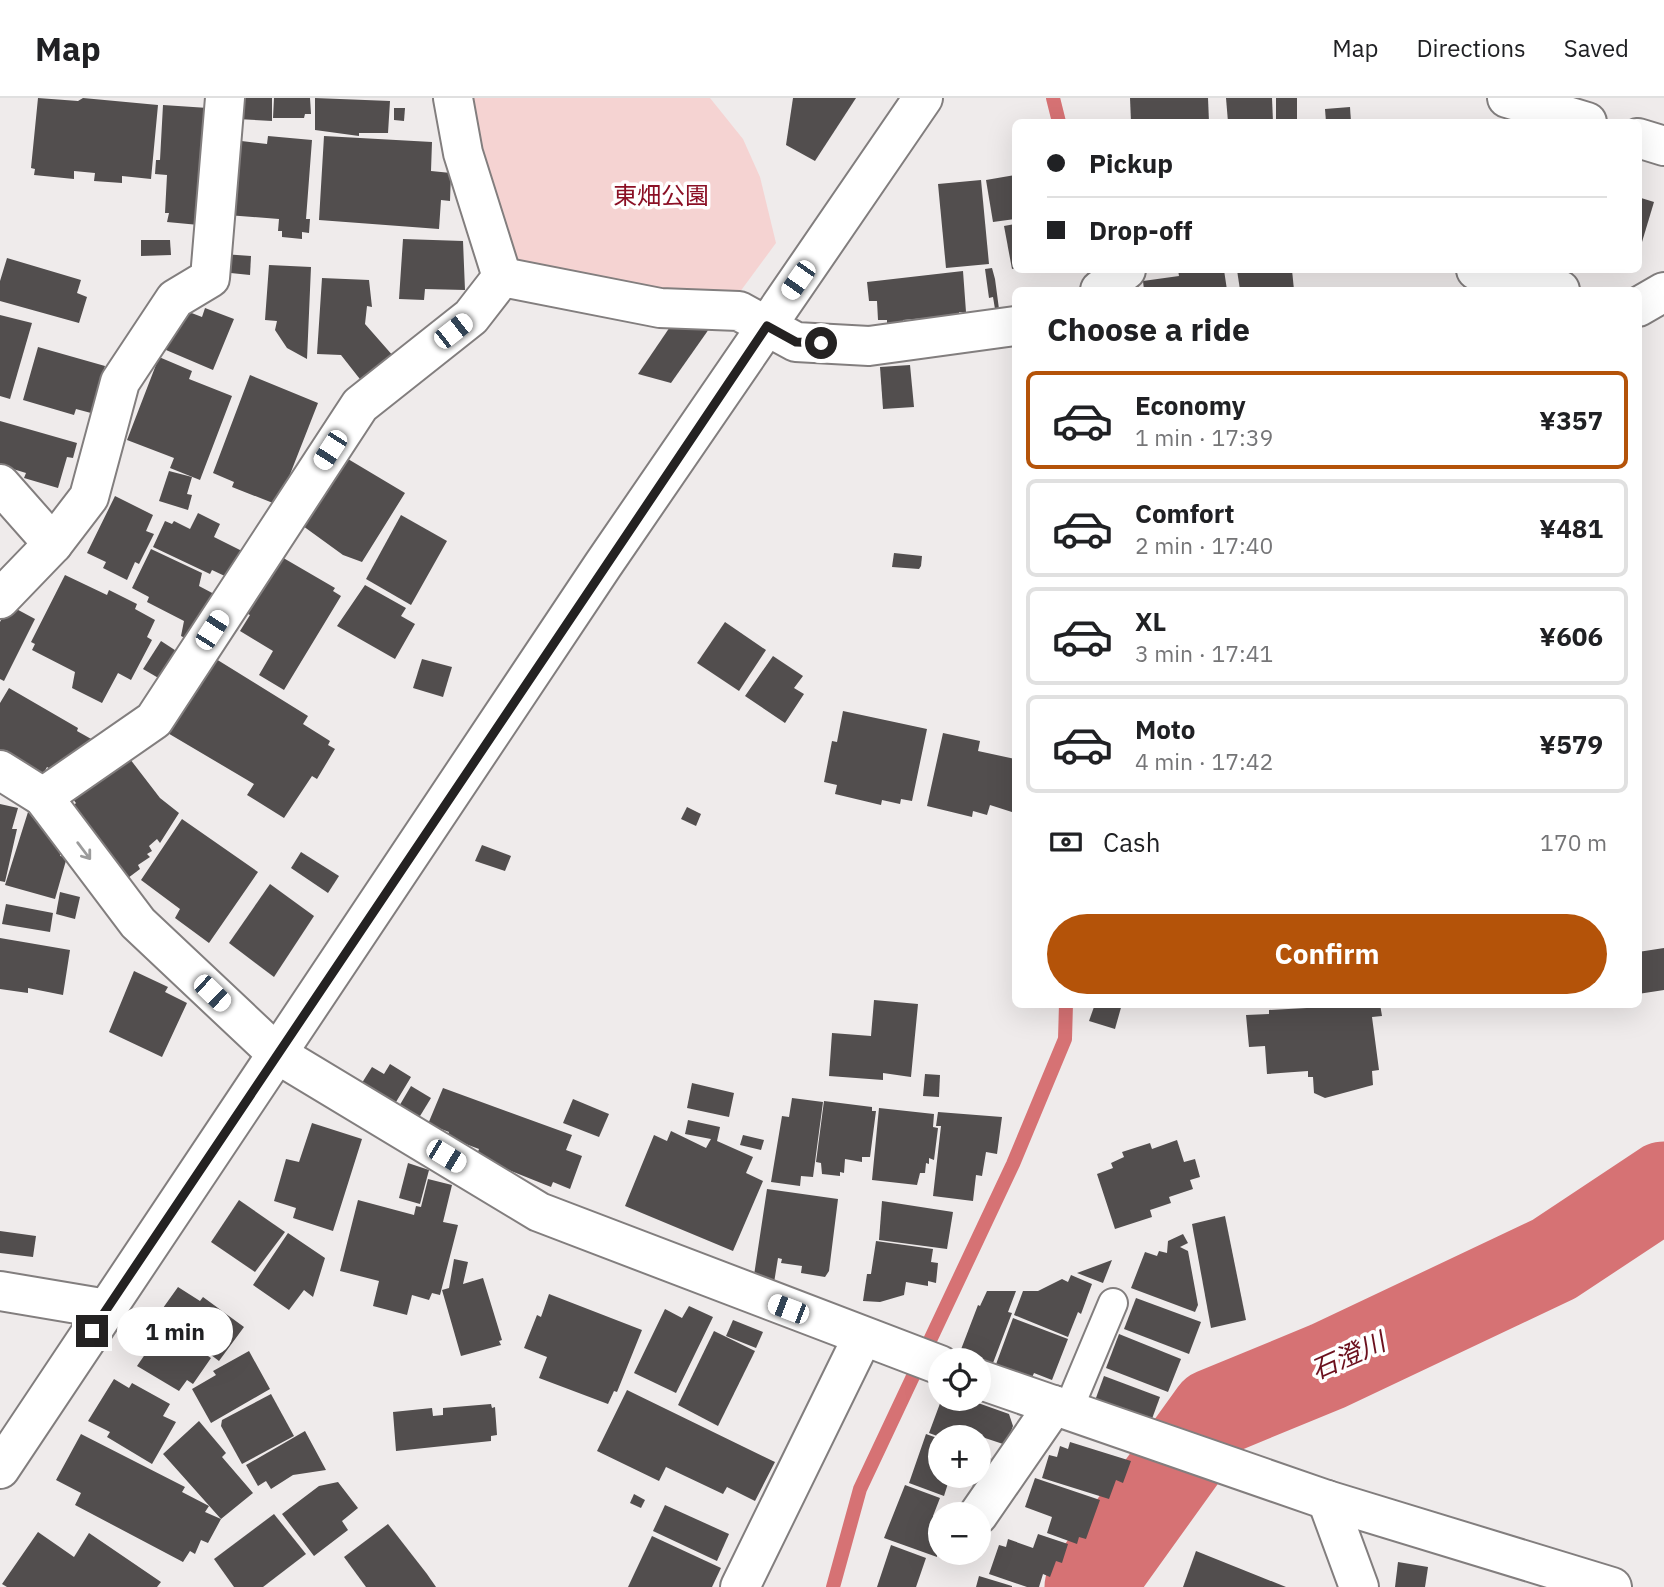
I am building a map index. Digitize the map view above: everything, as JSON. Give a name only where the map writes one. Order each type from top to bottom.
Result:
[{"type":"street","points":[[0,599],[53,544],[89,497],[120,382],[175,299],[210,278],[225,98]]},
{"type":"street","points":[[453,98],[463,153],[502,277]]},
{"type":"street","points":[[0,1469],[923,98]]},
{"type":"street","points":[[1507,98],[1577,119]]},
{"type":"street","points":[[1104,287],[1122,273]]},
{"type":"street","points":[[1489,273],[1547,287]]},
{"type":"street","points":[[502,277],[660,308],[739,311],[796,342],[869,346],[1012,326]]},
{"type":"street","points":[[43,797],[153,720],[360,405],[471,317],[502,277]]},
{"type":"street","points":[[1642,305],[1664,292]]},
{"type":"street","points":[[0,484],[53,544]]},
{"type":"street","points":[[0,770],[43,797],[138,922],[277,1054],[539,1212],[928,1361]]},
{"type":"street","points":[[0,1291],[107,1309]]},
{"type":"street","points":[[740,1587],[878,1344]]},
{"type":"street","points":[[991,1384],[1144,1439],[1327,1500],[1612,1587]]},
{"type":"street","points":[[988,1502],[1061,1408]]},
{"type":"street","points":[[1327,1500],[1350,1580]]},
{"type":"lane","points":[[1061,1408],[1113,1303]]},
{"type":"green space","name":"東畑公園","points":[[467,98],[710,98],[743,139],[760,177],[776,243],[734,300],[605,285],[516,259],[488,191]]},
{"type":"building","points":[[38,98],[78,101],[83,98],[158,105],[151,179],[122,176],[122,183],[94,181],[95,173],[74,171],[74,179],[34,175],[35,169],[31,168]]},
{"type":"building","points":[[237,98],[272,98],[272,121],[237,119]]},
{"type":"building","points":[[274,98],[310,98],[311,114],[305,114],[304,118],[273,118]]},
{"type":"building","points":[[315,98],[390,101],[388,133],[359,133],[359,136],[315,130]]},
{"type":"building","points":[[793,98],[856,98],[815,161],[786,145]]},
{"type":"building","points":[[1130,98],[1208,98],[1209,119],[1131,119]]},
{"type":"building","points":[[1226,98],[1272,98],[1273,119],[1228,119]]},
{"type":"building","points":[[1276,98],[1297,98],[1297,119],[1276,119]]},
{"type":"building","points":[[163,105],[208,108],[199,225],[167,222],[167,175],[155,174],[156,160],[160,160]]},
{"type":"building","points":[[1350,107],[1351,119],[1326,119],[1325,109]]},
{"type":"building","points":[[394,108],[405,108],[404,121],[394,120]]},
{"type":"building","points":[[268,136],[312,140],[306,219],[310,219],[309,233],[302,232],[302,239],[282,237],[282,231],[278,231],[279,219],[227,215],[233,140],[267,144]]},
{"type":"building","points":[[324,136],[432,142],[431,171],[451,173],[450,201],[441,200],[439,229],[319,220]]},
{"type":"building","points":[[1012,176],[1012,219],[993,222],[986,180]]},
{"type":"building","points":[[981,180],[989,264],[946,268],[938,184]]},
{"type":"building","points":[[1642,198],[1654,202],[1642,242]]},
{"type":"building","points":[[1012,225],[1012,269],[1004,226]]},
{"type":"building","points":[[403,239],[463,241],[465,290],[425,289],[424,300],[399,299]]},
{"type":"building","points":[[141,240],[170,240],[171,255],[141,256]]},
{"type":"building","points":[[223,254],[251,256],[250,275],[221,272]]},
{"type":"building","points":[[7,258],[81,280],[77,293],[87,297],[79,323],[0,301],[0,281]]},
{"type":"building","points":[[269,265],[311,267],[307,359],[287,348],[275,330],[277,321],[265,320]]},
{"type":"building","points":[[992,268],[999,309],[995,309],[993,297],[989,298],[985,269]]},
{"type":"building","points":[[963,271],[966,312],[959,312],[959,315],[903,320],[903,323],[887,325],[887,320],[878,320],[877,301],[869,301],[867,282]]},
{"type":"building","points":[[1178,273],[1224,273],[1227,287],[1144,287],[1143,281],[1179,276]]},
{"type":"building","points":[[1237,273],[1292,273],[1294,287],[1240,287]]},
{"type":"building","points":[[322,278],[369,280],[372,307],[367,306],[365,324],[394,357],[363,383],[341,355],[317,354]]},
{"type":"building","points":[[176,307],[202,317],[205,308],[234,319],[213,370],[159,347]]},
{"type":"building","points":[[0,315],[32,323],[10,399],[0,396]]},
{"type":"building","points":[[674,321],[709,329],[671,383],[638,374]]},
{"type":"building","points":[[38,347],[105,366],[91,413],[76,409],[74,415],[23,400]]},
{"type":"building","points":[[159,357],[192,371],[189,379],[232,396],[200,480],[170,468],[174,458],[127,440]]},
{"type":"building","points":[[910,365],[914,407],[883,409],[880,367]]},
{"type":"building","points":[[250,375],[318,403],[278,505],[232,487],[234,482],[213,473]]},
{"type":"building","points":[[0,421],[77,443],[73,458],[67,457],[58,488],[24,478],[26,473],[0,465]]},
{"type":"building","points":[[348,459],[405,493],[362,562],[343,555],[303,526],[331,480],[333,481]]},
{"type":"building","points":[[169,471],[192,477],[187,494],[192,495],[188,510],[159,501]]},
{"type":"building","points":[[115,496],[153,515],[146,531],[154,534],[139,564],[135,562],[127,580],[103,568],[106,562],[87,553]]},
{"type":"building","points":[[198,513],[220,524],[214,537],[242,551],[229,578],[212,570],[210,574],[153,547],[165,521],[172,524],[174,521],[190,529]]},
{"type":"building","points":[[401,515],[447,541],[411,605],[366,579]]},
{"type":"building","points":[[151,549],[202,573],[199,586],[216,595],[191,641],[181,636],[184,621],[147,602],[149,597],[132,588]]},
{"type":"building","points":[[894,553],[922,556],[921,566],[919,569],[892,567]]},
{"type":"building","points":[[280,556],[335,588],[333,591],[341,596],[284,690],[259,675],[273,651],[240,631],[250,615],[244,612]]},
{"type":"building","points":[[65,575],[107,595],[109,590],[137,604],[135,609],[155,620],[147,637],[152,640],[131,680],[118,673],[102,703],[72,688],[75,672],[32,650],[35,644],[31,642]]},
{"type":"building","points":[[365,585],[406,608],[401,616],[415,624],[395,659],[337,626]]},
{"type":"building","points":[[9,605],[35,619],[4,681],[0,679],[0,622]]},
{"type":"building","points":[[725,622],[766,650],[739,691],[697,663]]},
{"type":"building","points":[[161,641],[184,656],[167,683],[143,669]]},
{"type":"building","points":[[773,656],[803,676],[794,688],[804,694],[785,723],[745,696]]},
{"type":"building","points":[[216,659],[308,716],[303,724],[330,741],[328,745],[335,749],[317,779],[312,776],[284,818],[247,795],[254,784],[166,732]]},
{"type":"building","points":[[422,659],[452,667],[443,697],[413,688]]},
{"type":"building","points":[[9,688],[78,728],[77,731],[93,740],[52,770],[47,767],[40,780],[2,755],[3,751],[0,750],[0,703]]},
{"type":"building","points":[[843,711],[927,729],[912,801],[901,799],[900,804],[882,800],[881,805],[835,794],[837,785],[824,782],[832,741],[837,742]]},
{"type":"building","points":[[943,733],[980,741],[978,751],[1012,758],[1012,812],[990,805],[987,815],[973,811],[972,817],[927,806]]},
{"type":"building","points":[[130,759],[160,798],[179,813],[160,843],[157,839],[149,846],[152,851],[147,854],[150,857],[138,865],[140,869],[128,878],[73,806],[76,803],[67,792]]},
{"type":"building","points":[[0,804],[18,808],[12,829],[17,829],[5,882],[0,881]]},
{"type":"building","points":[[687,807],[701,814],[696,826],[681,819]]},
{"type":"building","points":[[28,812],[61,851],[60,856],[67,857],[55,899],[5,885]]},
{"type":"building","points":[[182,819],[258,872],[209,943],[175,918],[180,909],[141,880]]},
{"type":"building","points":[[482,845],[511,856],[505,871],[475,861]]},
{"type":"building","points":[[301,852],[339,876],[328,893],[291,868]]},
{"type":"building","points":[[270,884],[314,916],[274,977],[229,943]]},
{"type":"building","points":[[60,892],[80,897],[75,919],[56,914]]},
{"type":"building","points":[[6,904],[53,913],[50,932],[2,924]]},
{"type":"building","points":[[0,938],[70,950],[63,995],[28,988],[28,993],[0,989]]},
{"type":"building","points":[[1664,948],[1664,990],[1642,993],[1642,951]]},
{"type":"building","points":[[134,971],[168,987],[165,992],[187,1003],[162,1057],[109,1032]]},
{"type":"building","points":[[874,1000],[918,1004],[911,1077],[883,1073],[883,1080],[829,1076],[832,1033],[871,1036]]},
{"type":"building","points":[[1094,1008],[1121,1008],[1115,1029],[1089,1021]]},
{"type":"building","points":[[1381,1008],[1382,1016],[1372,1017],[1379,1070],[1372,1071],[1373,1085],[1325,1098],[1314,1093],[1313,1077],[1308,1077],[1308,1071],[1267,1074],[1265,1046],[1249,1047],[1246,1015],[1269,1014],[1269,1010]]},
{"type":"building","points":[[390,1064],[411,1077],[393,1107],[360,1086],[372,1067],[384,1074]]},
{"type":"building","points":[[925,1074],[940,1075],[939,1097],[923,1096]]},
{"type":"building","points":[[692,1083],[734,1093],[729,1117],[687,1108]]},
{"type":"building","points":[[411,1086],[431,1098],[417,1121],[398,1108]]},
{"type":"building","points":[[443,1088],[572,1135],[566,1150],[582,1156],[570,1189],[553,1182],[551,1187],[476,1157],[479,1149],[447,1137],[449,1132],[428,1124]]},
{"type":"building","points":[[792,1098],[823,1102],[813,1177],[801,1176],[800,1186],[771,1182],[782,1116],[789,1117]]},
{"type":"building","points":[[573,1099],[609,1114],[599,1137],[563,1123]]},
{"type":"building","points":[[824,1101],[872,1107],[872,1111],[876,1111],[870,1157],[862,1157],[862,1162],[845,1159],[844,1173],[840,1172],[840,1176],[822,1174],[821,1163],[816,1162]]},
{"type":"building","points":[[879,1108],[934,1114],[933,1127],[938,1128],[934,1160],[929,1158],[925,1173],[920,1173],[917,1185],[872,1180]]},
{"type":"building","points":[[938,1112],[1002,1117],[997,1154],[986,1152],[982,1176],[976,1175],[973,1201],[933,1196],[941,1126],[936,1126]]},
{"type":"building","points":[[688,1120],[720,1127],[717,1141],[753,1157],[746,1173],[763,1181],[733,1251],[625,1206],[654,1135],[667,1141],[671,1131],[706,1148],[711,1139],[685,1134]]},
{"type":"building","points":[[312,1123],[362,1139],[333,1231],[293,1218],[296,1208],[274,1201],[286,1159],[299,1162]]},
{"type":"building","points":[[743,1135],[764,1140],[761,1150],[740,1145]]},
{"type":"building","points":[[1177,1140],[1184,1162],[1195,1159],[1200,1177],[1190,1180],[1193,1189],[1169,1197],[1171,1203],[1150,1210],[1152,1217],[1115,1229],[1097,1174],[1113,1168],[1111,1163],[1124,1157],[1122,1152],[1150,1143],[1152,1149]]},
{"type":"building","points":[[408,1163],[429,1170],[420,1204],[399,1198]]},
{"type":"building","points":[[428,1179],[452,1185],[443,1222],[458,1225],[440,1295],[432,1293],[429,1300],[412,1295],[407,1315],[373,1306],[379,1281],[340,1271],[358,1200],[414,1215],[416,1206],[421,1207]]},
{"type":"building","points":[[767,1189],[838,1199],[829,1271],[825,1277],[801,1273],[802,1266],[781,1263],[782,1259],[778,1258],[773,1289],[753,1282]]},
{"type":"building","points":[[239,1200],[285,1232],[255,1272],[211,1242]]},
{"type":"building","points":[[882,1201],[953,1212],[947,1249],[879,1240]]},
{"type":"building","points":[[1225,1216],[1246,1320],[1211,1328],[1192,1224]]},
{"type":"building","points":[[0,1231],[36,1236],[33,1257],[0,1253]]},
{"type":"building","points":[[288,1233],[325,1258],[313,1297],[304,1290],[289,1310],[253,1285]]},
{"type":"building","points":[[1183,1234],[1188,1243],[1180,1247],[1188,1251],[1198,1305],[1195,1312],[1131,1288],[1145,1252],[1157,1256],[1159,1251],[1167,1253],[1168,1241]]},
{"type":"building","points":[[876,1241],[933,1249],[931,1262],[938,1263],[936,1283],[928,1281],[928,1286],[906,1282],[904,1295],[880,1302],[863,1301],[867,1274],[871,1274]]},
{"type":"building","points":[[454,1259],[468,1262],[463,1284],[483,1278],[502,1340],[499,1341],[501,1345],[461,1356],[442,1290],[449,1288]]},
{"type":"building","points":[[1112,1260],[1103,1283],[1077,1273]]},
{"type":"building","points":[[1071,1275],[1092,1284],[1081,1314],[1078,1312],[1068,1337],[1014,1315],[1023,1291],[1038,1291],[1062,1279],[1068,1282]]},
{"type":"building","points":[[178,1287],[200,1301],[203,1297],[244,1327],[219,1361],[158,1315]]},
{"type":"building","points":[[987,1291],[1016,1291],[1008,1312],[1012,1313],[993,1363],[991,1348],[962,1348],[978,1305],[980,1306]]},
{"type":"building","points":[[549,1294],[642,1330],[617,1392],[614,1391],[608,1404],[539,1378],[547,1357],[524,1348],[537,1315],[541,1317]]},
{"type":"building","points":[[1136,1298],[1201,1322],[1189,1354],[1124,1329]]},
{"type":"building","points":[[689,1306],[713,1317],[676,1393],[634,1373],[665,1309],[682,1318]]},
{"type":"building","points":[[1013,1318],[1068,1339],[1052,1380],[1034,1373],[1031,1380],[995,1367]]},
{"type":"building","points":[[733,1320],[763,1332],[756,1348],[726,1336]]},
{"type":"building","points":[[159,1323],[211,1358],[193,1384],[187,1380],[179,1391],[137,1366],[148,1350],[143,1346]]},
{"type":"building","points":[[714,1331],[755,1351],[718,1426],[678,1405]]},
{"type":"building","points":[[1119,1334],[1181,1359],[1168,1392],[1106,1368]]},
{"type":"building","points":[[249,1351],[270,1389],[211,1423],[192,1389],[216,1375],[213,1371]]},
{"type":"building","points":[[1104,1376],[1160,1397],[1149,1427],[1093,1406]]},
{"type":"building","points":[[114,1379],[129,1388],[132,1383],[170,1404],[163,1416],[176,1422],[152,1464],[107,1437],[110,1432],[88,1421]]},
{"type":"building","points":[[627,1390],[775,1462],[755,1501],[727,1487],[723,1494],[666,1467],[659,1481],[597,1451]]},
{"type":"building","points":[[271,1394],[294,1436],[242,1464],[221,1426],[222,1420]]},
{"type":"building","points":[[491,1404],[492,1408],[495,1407],[497,1435],[491,1436],[491,1441],[396,1451],[393,1412],[432,1408],[433,1416],[443,1415],[443,1408]]},
{"type":"building","points":[[991,1408],[1009,1414],[1013,1426],[1006,1445],[991,1440],[991,1425],[932,1425],[937,1411],[991,1411]]},
{"type":"building","points":[[199,1421],[226,1453],[222,1457],[253,1493],[221,1519],[163,1454]]},
{"type":"building","points":[[305,1431],[326,1470],[293,1475],[271,1489],[266,1481],[258,1486],[246,1465]]},
{"type":"building","points":[[81,1434],[185,1487],[182,1492],[209,1506],[205,1512],[221,1519],[208,1543],[201,1540],[195,1554],[190,1551],[183,1562],[75,1505],[81,1493],[56,1480]]},
{"type":"building","points":[[926,1434],[928,1435],[928,1488],[947,1488],[944,1496],[909,1483]]},
{"type":"building","points":[[1070,1442],[1131,1461],[1123,1483],[1116,1480],[1109,1499],[1042,1478],[1049,1455],[1057,1457],[1060,1446],[1068,1449]]},
{"type":"building","points":[[1035,1478],[1100,1500],[1086,1539],[1079,1537],[1077,1544],[1047,1533],[1052,1517],[1025,1507]]},
{"type":"building","points":[[338,1482],[358,1508],[342,1521],[348,1530],[314,1556],[282,1514],[319,1486]]},
{"type":"building","points":[[905,1485],[940,1498],[938,1502],[928,1502],[928,1554],[884,1538]]},
{"type":"building","points":[[634,1494],[645,1500],[641,1508],[630,1503]]},
{"type":"building","points":[[665,1505],[729,1534],[717,1561],[653,1531]]},
{"type":"building","points":[[274,1514],[306,1554],[263,1587],[234,1587],[214,1559]]},
{"type":"building","points":[[388,1524],[436,1587],[366,1587],[344,1557]]},
{"type":"building","points":[[38,1532],[74,1557],[89,1533],[161,1582],[157,1587],[7,1587],[2,1584]]},
{"type":"building","points":[[1038,1534],[1068,1544],[1062,1563],[1056,1561],[1050,1577],[1043,1574],[1039,1587],[1027,1587],[989,1574],[999,1545],[1006,1547],[1008,1539],[1033,1548]]},
{"type":"building","points":[[652,1536],[721,1568],[712,1587],[628,1587]]},
{"type":"building","points":[[891,1545],[926,1558],[916,1587],[877,1587]]},
{"type":"building","points":[[1196,1551],[1286,1587],[1183,1587]]},
{"type":"building","points":[[1398,1562],[1428,1567],[1425,1587],[1395,1587]]},
{"type":"building","points":[[979,1576],[1012,1586],[1012,1587],[976,1587]]},
{"type":"waterway","points":[[1053,98],[1058,119]]},
{"type":"waterway","points":[[833,1587],[860,1489],[1013,1164],[1065,1039],[1066,1008]]},
{"type":"waterway","name":"石澄川","points":[[1089,1587],[1214,1413],[1328,1366],[1554,1259],[1664,1186]]},
{"type":"route","points":[[92,1331],[603,565],[767,326],[796,342],[821,343]]}]
